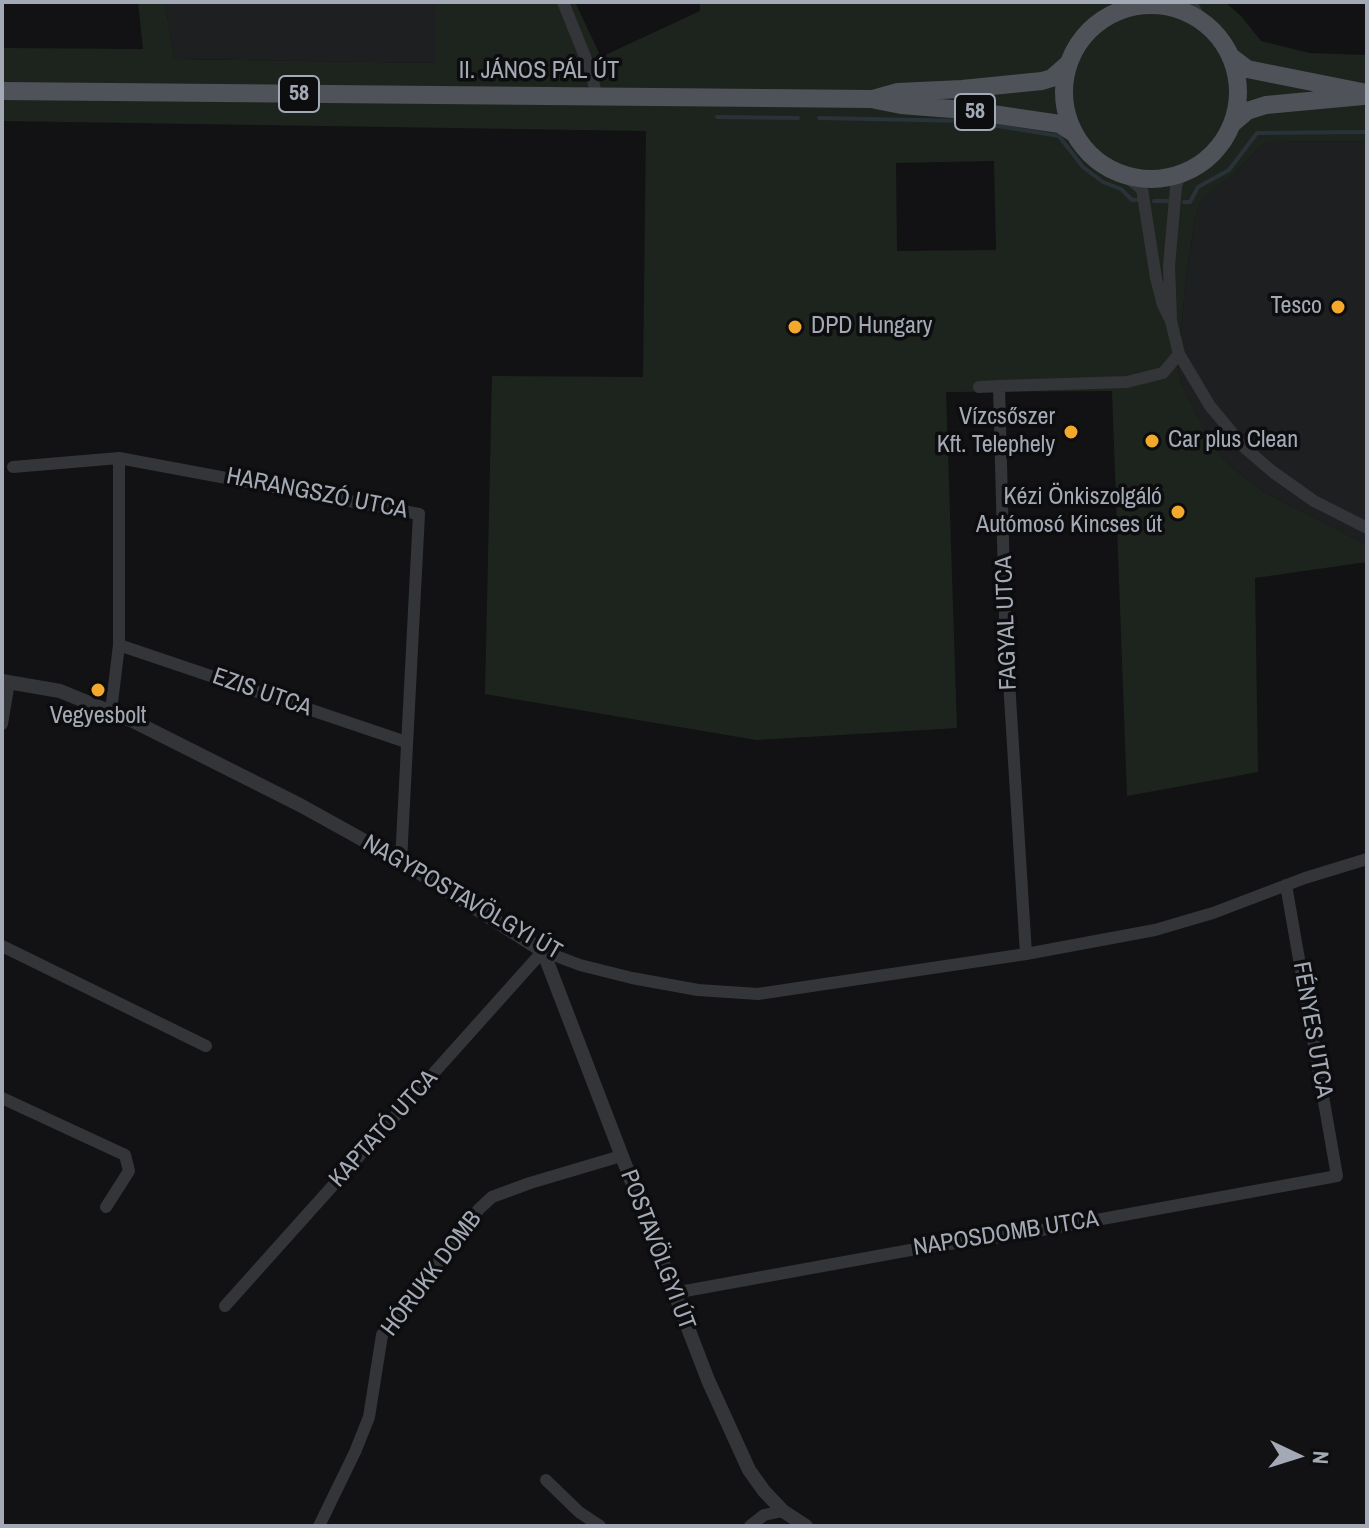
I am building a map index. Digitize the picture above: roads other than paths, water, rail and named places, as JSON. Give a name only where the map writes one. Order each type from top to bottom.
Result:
[{"type":"main road","name":"58","points":[[1232,124],[1237,105],[1237,85],[1230,56],[1217,36],[1199,20],[1181,11],[1162,6],[1135,5],[1109,16],[1083,39],[1069,63],[1065,99],[1075,134],[1082,145],[1101,163],[1124,175],[1152,179],[1180,174],[1197,166],[1211,155],[1232,124],[1247,111],[1266,105],[1331,101],[1367,94]]},
{"type":"main road","name":"58","points":[[1230,56],[1247,69],[1367,94]]},
{"type":"main road","name":"II. JÁNOS PÁL ÚT","points":[[2,91],[873,99],[898,92],[1042,81],[1052,78],[1069,63]]},
{"type":"main road","name":"58","points":[[873,99],[1060,124],[1075,134]]},
{"type":"street","points":[[563,2],[592,74],[596,96]]},
{"type":"street","points":[[1190,2],[1199,20]]},
{"type":"street","points":[[1180,174],[1176,187],[1169,266],[1171,321],[1179,354],[1210,406],[1245,448],[1296,490],[1367,528]]},
{"type":"street","points":[[1124,175],[1139,184],[1146,198],[1156,278],[1171,321]]},
{"type":"street","points":[[979,387],[1127,382],[1163,373],[1179,354]]},
{"type":"street","name":"FAGYAL UTCA","points":[[999,386],[1005,617],[1026,954]]},
{"type":"street","points":[[111,711],[119,645],[119,458]]},
{"type":"street","name":"HARANGSZÓ UTCA","points":[[13,467],[119,458],[419,514],[401,861]]},
{"type":"street","name":"EZIS UTCA","points":[[119,645],[406,742]]},
{"type":"street","points":[[2,724],[5,682]]},
{"type":"street","name":"NAGYPOSTAVÖLGYI ÚT","points":[[5,682],[60,691],[111,711],[300,805],[401,861],[543,951],[580,965],[698,990],[738,994],[777,992],[1026,954],[1155,930],[1367,859]]},
{"type":"street","name":"FÉNYES UTCA","points":[[1286,885],[1337,1176]]},
{"type":"street","points":[[2,946],[206,1046]]},
{"type":"street","name":"POSTAVÖLGYI ÚT","points":[[543,951],[708,1380],[749,1470],[783,1511],[806,1526]]},
{"type":"street","name":"KAPTATÓ UTCA","points":[[225,1306],[543,951]]},
{"type":"street","points":[[2,1098],[125,1155],[129,1171],[106,1207]]},
{"type":"street","name":"HÓRUKK DOMB","points":[[319,1526],[369,1417],[382,1335],[479,1209],[492,1197],[621,1156]]},
{"type":"street","name":"NAPOSDOMB UTCA","points":[[674,1293],[1337,1176]]},
{"type":"street","points":[[546,1480],[579,1512],[600,1526]]},
{"type":"street","points":[[753,1522],[764,1491]]},
{"type":"street","points":[[753,1522],[783,1511]]},
{"type":"waterway","points":[[717,117],[798,118]]},
{"type":"waterway","points":[[819,118],[968,121],[1059,136],[1083,167],[1103,182],[1121,189],[1132,200],[1138,200]]},
{"type":"waterway","points":[[1184,202],[1190,202],[1198,187],[1229,170],[1257,133],[1367,132]]},
{"type":"waterway","points":[[1154,201],[1169,201]]},
{"type":"place","name":"Tesco","points":[[1338,307]]},
{"type":"place","name":"DPD Hungary","points":[[795,327]]},
{"type":"place","name":"Vízcsőszer Kft. Telephely","points":[[1071,432]]},
{"type":"place","name":"Car plus Clean","points":[[1152,441]]},
{"type":"place","name":"Kézi Önkiszolgáló Autómosó Kincses út","points":[[1178,512]]},
{"type":"place","name":"Vegyesbolt","points":[[98,690]]}]
